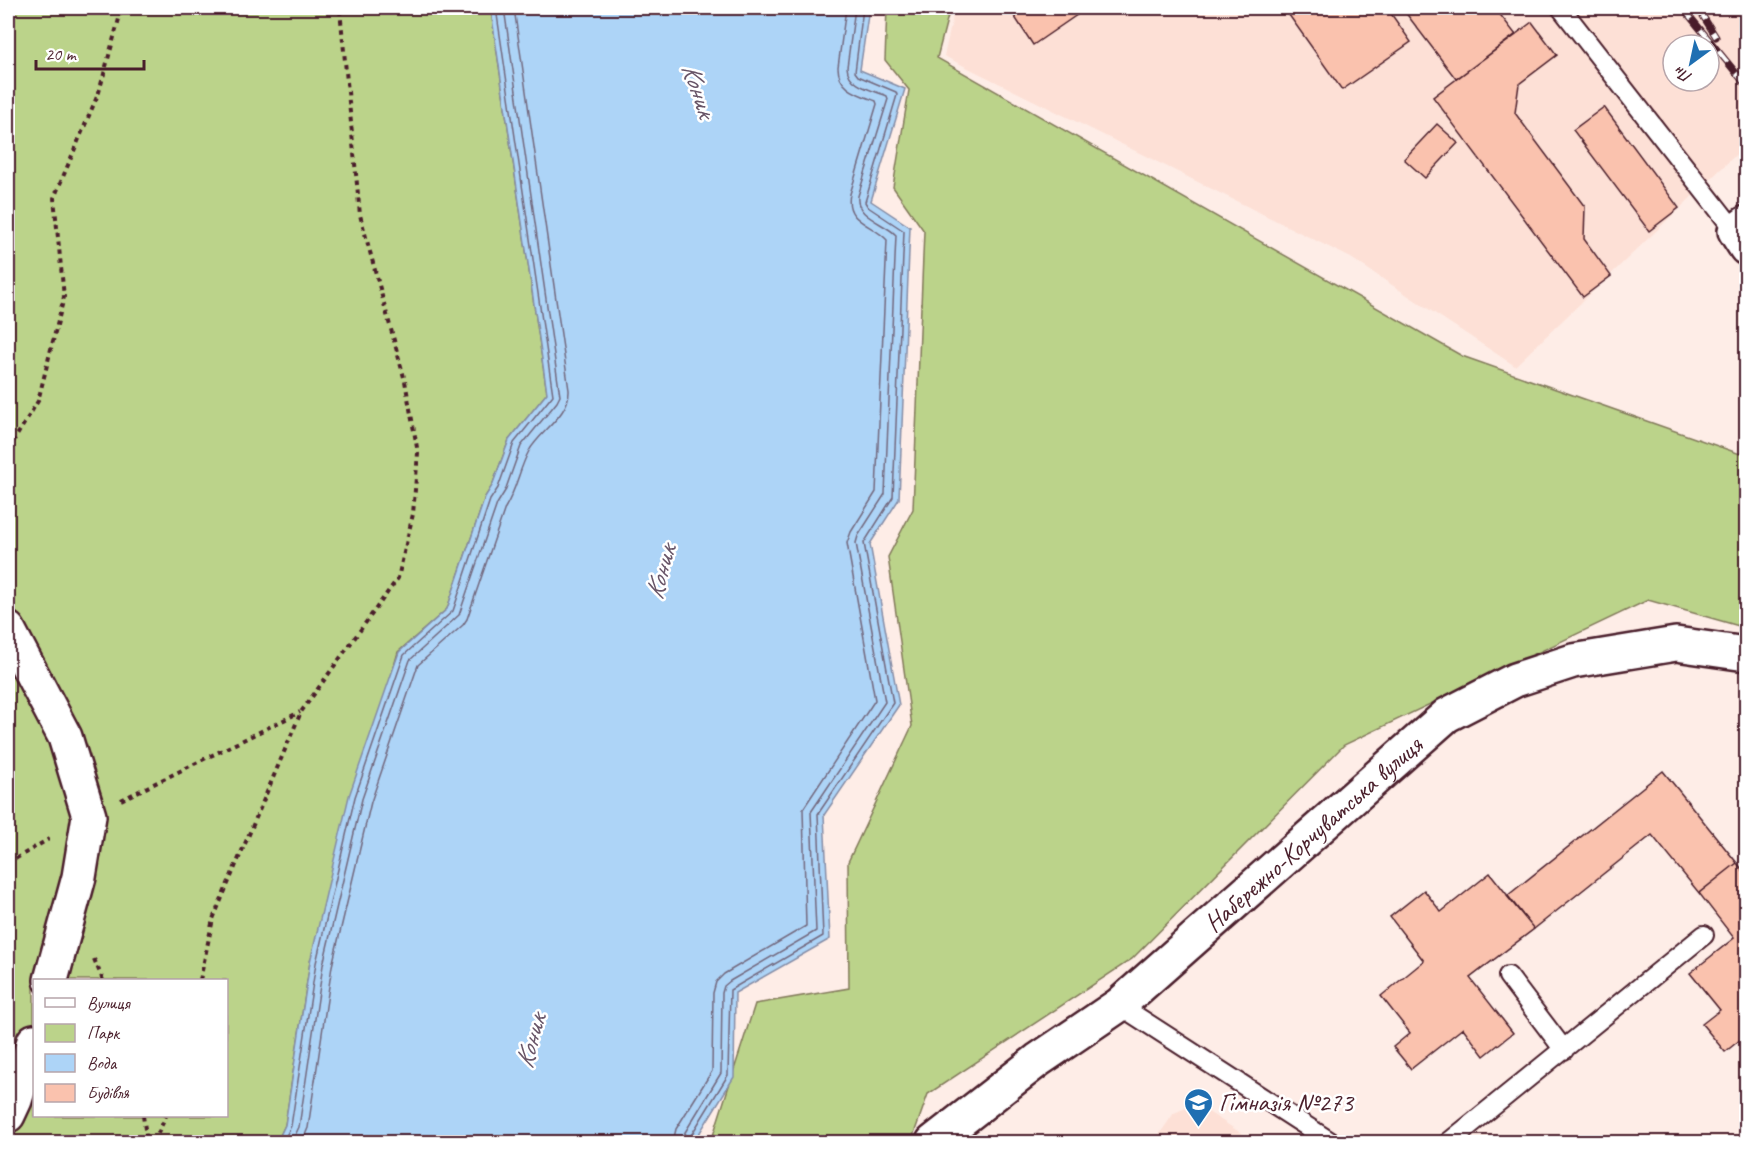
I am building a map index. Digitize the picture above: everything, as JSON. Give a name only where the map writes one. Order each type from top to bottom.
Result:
[{"type":"street","points":[[8,629],[65,737],[89,816],[79,877],[52,979]]},
{"type":"street","name":"Набережно-Корчуватська вулиця","points":[[933,1143],[1038,1060],[1119,1005],[1448,715],[1515,680],[1573,661],[1676,644],[1746,654]]},
{"type":"street","points":[[8,1115],[33,1044]]},
{"type":"lane","points":[[1561,8],[1743,234]]},
{"type":"lane","points":[[1449,1143],[1704,935]]},
{"type":"lane","points":[[1508,976],[1564,1050]]},
{"type":"lane","points":[[1119,1005],[1331,1143]]},
{"type":"path","points":[[8,448],[38,401],[64,297],[54,198],[99,92],[122,8]]},
{"type":"path","points":[[201,979],[213,919],[301,712],[398,578],[413,514],[418,453],[405,381],[360,215],[338,8]]},
{"type":"path","points":[[8,863],[89,816],[301,712]]},
{"type":"path","points":[[143,1117],[147,1143]]},
{"type":"path","points":[[154,1143],[166,1117]]},
{"type":"shaded area","points":[[955,8],[1746,8],[1746,145],[1515,366],[1351,258],[944,56]]},
{"type":"shaded area","name":"Гімназія №273","points":[[1196,1104],[1255,1142],[1154,1142],[1174,1113]]},
{"type":"green space","points":[[8,8],[490,8],[491,11],[547,393],[509,440],[492,486],[485,497],[447,609],[398,652],[310,962],[285,1125],[277,1142],[8,1142]]},
{"type":"green space","points":[[887,8],[950,8],[937,58],[1462,356],[1746,456],[1746,628],[1648,600],[1344,745],[1132,959],[928,1094],[911,1142],[711,1142],[755,1004],[849,988],[848,862],[912,726],[888,557],[913,509],[924,231],[893,187],[909,90],[885,60]]},
{"type":"water","name":"Коник","points":[[490,8],[869,8],[860,70],[905,89],[871,201],[910,227],[899,499],[870,544],[899,705],[824,815],[830,939],[735,993],[734,1077],[694,1142],[277,1142],[285,1125],[310,962],[349,796],[399,652],[447,609],[485,497],[492,486],[509,440],[547,393]]},
{"type":"building","points":[[1009,8],[1087,8],[1033,45]]},
{"type":"building","points":[[1284,8],[1387,8],[1411,42],[1342,90]]},
{"type":"building","points":[[1402,8],[1495,8],[1516,35],[1456,79]]},
{"type":"building","points":[[1532,22],[1557,55],[1519,84],[1515,113],[1585,207],[1584,239],[1611,276],[1583,297],[1433,97]]},
{"type":"building","points":[[1604,107],[1679,208],[1649,231],[1573,130]]},
{"type":"building","points":[[1437,124],[1458,143],[1425,178],[1404,159]]},
{"type":"building","points":[[1663,771],[1737,863],[1699,893],[1652,835],[1534,929],[1507,896]]},
{"type":"building","points":[[1737,863],[1746,874],[1746,1035],[1725,1052],[1702,1024],[1720,1010],[1690,973],[1734,938],[1699,893]]},
{"type":"building","points":[[1490,873],[1534,929],[1470,978],[1513,1033],[1484,1056],[1463,1028],[1411,1069],[1393,1047],[1410,1033],[1381,996],[1424,961],[1390,917],[1424,890],[1441,912]]},
{"type":"railway","points":[[1683,8],[1746,85]]},
{"type":"railway","points":[[1698,8],[1714,33]]},
{"type":"place","name":"Гімназія №273","points":[[1198,1128]]}]
